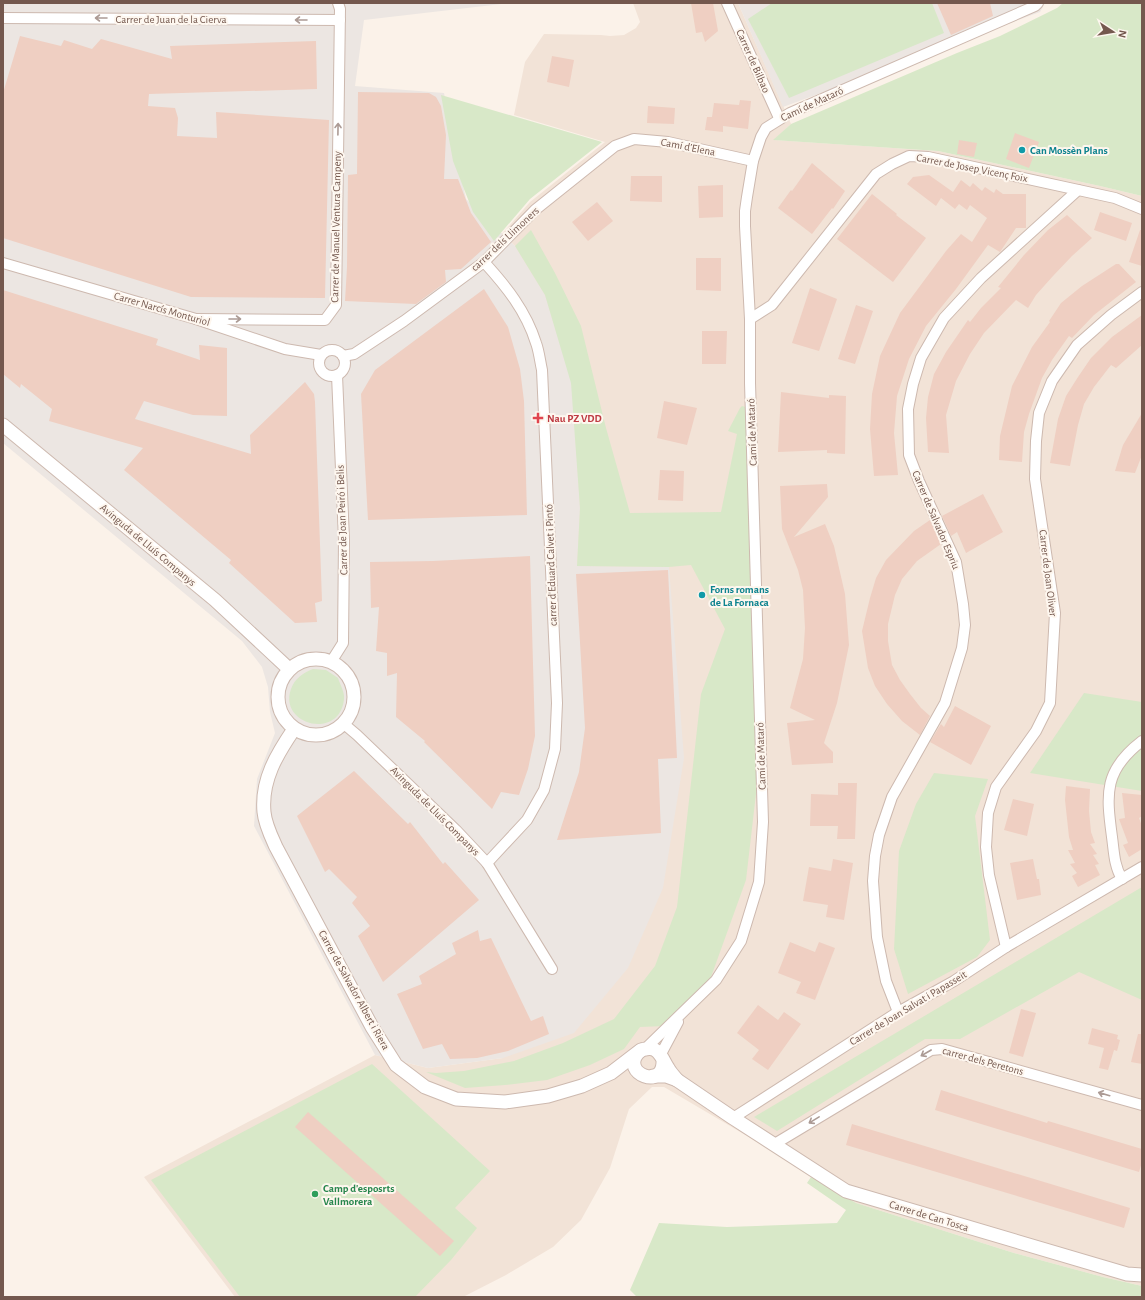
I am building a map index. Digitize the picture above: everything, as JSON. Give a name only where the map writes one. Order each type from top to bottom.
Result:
[{"type":"street","name":"Carrer de Manuel Ventura Campeny","points":[[196,319],[325,320],[336,306],[340,20],[340,9],[338,3]]},
{"type":"street","name":"Carrer de Bilbao","points":[[728,3],[779,118]]},
{"type":"street","name":"Camí de Mataró","points":[[643,1050],[716,980],[741,941],[759,882],[763,822],[750,383],[750,319],[745,211],[753,161],[761,137],[766,128],[779,118],[1035,6],[1038,3]]},
{"type":"street","name":"Carrer de Juan de la Cierva","points":[[3,18],[340,20]]},
{"type":"street","name":"Camí d'Elena","points":[[623,143],[634,139],[668,142],[753,161]]},
{"type":"street","name":"carrer dels Llimoners","points":[[343,356],[354,354],[392,329],[484,262],[535,210],[615,146],[623,143]]},
{"type":"street","name":"Carrer de Josep Vicenç Foix","points":[[750,319],[772,305],[876,174],[909,156],[928,157],[1115,198],[1142,209]]},
{"type":"street","name":"Carrer de Salvador Espriu","points":[[898,1012],[886,981],[877,937],[873,880],[875,856],[879,834],[892,797],[947,698],[962,648],[965,625],[956,562],[909,455],[908,409],[913,384],[921,358],[944,318],[980,278],[1078,190]]},
{"type":"street","name":"carrer d'Eduard Calvet i Pintó","points":[[484,262],[503,284],[524,313],[537,343],[542,370],[557,703],[555,749],[544,790],[527,820],[487,863]]},
{"type":"street","name":"Carrer Narcís Monturiol","points":[[3,263],[196,319],[285,348],[321,355]]},
{"type":"street","name":"Carrer de Joan Oliver","points":[[1006,948],[989,875],[986,846],[988,813],[996,787],[1036,731],[1050,703],[1055,613],[1035,479],[1036,441],[1039,413],[1052,381],[1077,345],[1111,315],[1142,292]]},
{"type":"street","points":[[327,350],[336,350],[343,356],[345,365],[337,375],[330,375],[322,371],[319,364],[321,355],[327,350]]},
{"type":"street","name":"Carrer de Joan Peiró i Belis","points":[[331,662],[343,643],[344,540],[337,375]]},
{"type":"street","name":"Avinguda de Lluís Companys","points":[[3,425],[215,600],[289,669]]},
{"type":"street","points":[[318,658],[331,662],[343,669],[351,680],[354,691],[354,704],[349,717],[344,724],[332,732],[320,736],[306,735],[294,729],[284,720],[280,713],[277,700],[281,680],[289,669],[301,662],[318,658]]},
{"type":"street","name":"Avinguda de Lluís Companys","points":[[344,724],[456,830],[487,863],[552,969]]},
{"type":"street","name":"Carrer de Salvador Albert i Riera","points":[[294,729],[276,758],[268,777],[264,796],[264,813],[268,828],[276,847],[372,1027],[396,1065],[425,1087],[456,1099],[505,1102],[548,1096],[582,1086],[610,1073],[643,1050]]},
{"type":"street","points":[[1122,878],[1118,873],[1115,860],[1109,812],[1109,793],[1112,778],[1120,762],[1131,749],[1142,741]]},
{"type":"street","name":"Carrer de Joan Salvat i Papasseit","points":[[733,1118],[898,1012],[954,981],[1006,948],[1142,867]]},
{"type":"street","name":"Camí de Mataró","points":[[662,1057],[666,1043],[681,1015]]},
{"type":"street","points":[[677,1080],[662,1057],[654,1049],[643,1050],[636,1056],[636,1068],[647,1076],[666,1076],[677,1080],[733,1118]]},
{"type":"street","name":"carrer dels Peretons","points":[[773,1145],[931,1050],[942,1049],[1142,1105]]},
{"type":"street","points":[[647,1076],[658,1074],[662,1070],[662,1057]]},
{"type":"street","name":"Carrer de Salvador Albert i Riera","points":[[610,1073],[647,1076]]},
{"type":"street","name":"Carrer de Can Tosca","points":[[733,1118],[846,1191],[1114,1271],[1126,1274],[1142,1275]]},
{"type":"shaded area","points":[[3,3],[511,3],[364,20],[355,86],[444,93],[466,199],[515,246],[545,295],[572,383],[580,508],[577,566],[669,567],[684,758],[663,888],[628,968],[574,1033],[503,1058],[428,1068],[375,1055],[254,826],[257,779],[275,733],[270,712],[268,687],[262,667],[242,641],[3,443]]},
{"type":"shaded area","points":[[633,3],[738,3],[791,124],[774,140],[938,151],[1142,196],[1142,1286],[1014,1253],[856,1203],[811,1177],[764,1146],[664,1087],[652,1087],[629,1109],[610,1168],[581,1220],[553,1247],[506,1275],[463,1297],[235,1297],[144,1177],[375,1055],[428,1068],[503,1058],[577,566],[515,246],[502,234],[530,202],[605,142],[514,115],[525,62],[544,34],[624,35],[636,28],[640,22]]},
{"type":"shaded area","points":[[738,3],[1045,3],[1040,12],[783,107]]},
{"type":"green space","points":[[772,3],[932,3],[944,33],[789,98],[748,19]]},
{"type":"green space","points":[[1063,3],[1142,3],[1142,196],[938,151],[773,140],[791,124],[1000,36],[1057,8]]},
{"type":"green space","points":[[441,95],[602,142],[530,199],[494,241],[473,212],[453,161]]},
{"type":"green space","points":[[531,230],[555,273],[581,326],[606,428],[630,513],[721,512],[737,434],[728,431],[740,408],[742,406],[746,407],[757,785],[746,880],[711,977],[665,1026],[640,1027],[624,1049],[590,1065],[547,1080],[465,1088],[426,1072],[436,1073],[464,1071],[514,1061],[563,1043],[614,1019],[655,966],[677,907],[701,694],[725,629],[691,565],[669,567],[577,566],[580,508],[571,383],[545,295],[515,246]]},
{"type":"green space","points":[[313,669],[326,670],[338,678],[344,694],[340,712],[332,720],[322,724],[311,723],[301,719],[293,712],[289,701],[291,689],[297,679]]},
{"type":"green space","points":[[1084,693],[1142,702],[1142,791],[1030,773]]},
{"type":"green space","points":[[934,773],[988,779],[975,816],[990,940],[977,957],[908,994],[894,949],[899,851],[916,804]]},
{"type":"green space","points":[[1142,887],[1142,1000],[1079,972],[960,1039],[925,1039],[777,1131],[754,1117]]},
{"type":"green space","name":"Camp d'esposrts Vallmorera","points":[[372,1064],[490,1171],[455,1208],[477,1228],[451,1260],[415,1297],[240,1297],[151,1180]]},
{"type":"green space","points":[[811,1177],[856,1203],[1014,1253],[1142,1286],[1142,1297],[637,1297],[630,1290],[659,1223],[727,1227],[837,1223],[846,1210],[807,1183]]},
{"type":"building","points":[[691,3],[713,3],[718,31],[705,42],[702,32],[696,33]]},
{"type":"building","points":[[937,3],[990,3],[993,16],[951,35]]},
{"type":"building","points":[[20,36],[61,46],[64,40],[92,49],[101,39],[172,59],[170,46],[316,41],[317,89],[149,94],[148,106],[175,108],[178,118],[177,136],[217,138],[216,112],[329,120],[325,298],[191,297],[3,238],[3,93]]},
{"type":"building","points":[[552,56],[574,60],[569,87],[547,82]]},
{"type":"building","points":[[358,92],[429,93],[436,97],[441,106],[446,135],[444,179],[458,179],[471,213],[491,242],[461,269],[445,270],[446,282],[416,304],[345,301],[348,175],[357,174]]},
{"type":"building","points":[[740,100],[751,101],[748,129],[723,126],[723,132],[705,130],[707,117],[712,117],[714,103],[739,105]]},
{"type":"building","points":[[648,106],[675,108],[674,124],[647,123]]},
{"type":"building","name":"Can Mossèn Plans","points":[[1015,133],[1039,142],[1029,168],[1006,159]]},
{"type":"building","points":[[959,140],[977,143],[974,157],[957,154]]},
{"type":"building","points":[[812,163],[845,191],[833,209],[832,208],[812,234],[778,208]]},
{"type":"building","points":[[929,175],[953,192],[961,180],[970,187],[973,183],[982,191],[985,187],[994,193],[996,189],[1003,194],[1026,194],[1026,228],[1016,228],[1000,252],[988,245],[956,289],[926,326],[909,359],[897,396],[894,433],[898,475],[874,476],[870,429],[872,394],[880,356],[900,313],[946,251],[961,234],[972,242],[987,218],[970,205],[967,210],[959,204],[955,209],[941,198],[936,206],[907,184],[913,177]]},
{"type":"building","points":[[631,176],[662,176],[662,202],[630,201]]},
{"type":"building","points":[[723,185],[723,217],[699,218],[698,186]]},
{"type":"building","points":[[872,194],[926,238],[893,282],[837,239]]},
{"type":"building","points":[[597,202],[613,221],[588,241],[572,222]]},
{"type":"building","points":[[1100,212],[1132,223],[1126,241],[1094,230]]},
{"type":"building","points":[[1067,215],[1092,238],[1053,276],[1036,295],[1028,308],[1016,300],[984,333],[970,354],[956,381],[946,415],[949,453],[928,452],[926,418],[928,397],[934,374],[946,352],[968,320],[970,322],[981,308],[1001,288],[998,287],[1024,255],[1048,230]]},
{"type":"building","points":[[1140,230],[1142,230],[1142,266],[1129,262]]},
{"type":"building","points":[[696,258],[721,258],[721,291],[696,290]]},
{"type":"building","points":[[1116,264],[1119,264],[1136,282],[1094,315],[1072,338],[1069,336],[1052,360],[1042,378],[1024,432],[1022,462],[999,460],[1000,436],[1012,386],[1032,347],[1050,322],[1049,321],[1061,303],[1082,286]]},
{"type":"building","points":[[810,288],[837,299],[819,351],[792,343]]},
{"type":"building","points":[[484,289],[508,327],[520,369],[524,401],[527,515],[368,520],[361,394],[375,370]]},
{"type":"building","points":[[3,290],[158,339],[156,345],[200,360],[199,345],[227,348],[227,416],[193,415],[144,401],[135,419],[251,454],[250,435],[305,382],[314,394],[315,402],[322,601],[315,603],[317,622],[295,623],[229,563],[231,560],[124,470],[143,448],[49,421],[52,409],[21,384],[20,388],[3,374]]},
{"type":"building","points":[[856,305],[873,311],[855,364],[838,359]]},
{"type":"building","points":[[1142,315],[1142,345],[1116,368],[1111,365],[1094,387],[1084,404],[1078,425],[1070,466],[1050,463],[1058,419],[1066,396],[1091,358],[1112,337]]},
{"type":"building","points":[[702,331],[727,331],[726,364],[702,364]]},
{"type":"building","points":[[781,392],[829,398],[829,395],[846,396],[845,454],[827,453],[827,450],[778,452]]},
{"type":"building","points":[[664,401],[697,408],[687,445],[657,438]]},
{"type":"building","points":[[1142,413],[1142,455],[1135,473],[1115,471],[1123,445]]},
{"type":"building","points":[[660,470],[684,471],[683,501],[658,500]]},
{"type":"building","points":[[827,484],[828,497],[794,537],[825,524],[834,546],[845,594],[849,645],[837,703],[824,743],[833,752],[833,763],[792,765],[787,723],[815,720],[790,708],[803,659],[805,628],[803,590],[798,570],[782,529],[780,486]]},
{"type":"building","points":[[983,494],[1003,532],[966,553],[957,532],[951,536],[942,516]]},
{"type":"building","points":[[930,520],[941,544],[917,561],[902,579],[895,595],[888,624],[888,641],[892,665],[910,694],[921,708],[930,716],[920,735],[902,721],[887,704],[875,686],[868,668],[862,631],[876,578],[886,560],[914,531]]},
{"type":"building","points":[[530,556],[535,736],[528,769],[519,795],[501,792],[492,809],[424,742],[425,741],[396,717],[397,673],[387,676],[387,653],[376,651],[379,607],[371,608],[370,562],[433,561]]},
{"type":"building","points":[[668,570],[677,758],[658,759],[661,833],[557,840],[579,772],[585,728],[576,574]]},
{"type":"building","points":[[955,706],[991,726],[971,765],[930,742],[941,724],[944,727]]},
{"type":"building","points":[[354,771],[408,824],[410,822],[443,864],[445,862],[479,900],[383,982],[358,936],[370,926],[352,903],[357,897],[329,869],[325,872],[297,816]]},
{"type":"building","points":[[838,783],[857,783],[855,839],[837,839],[838,826],[810,826],[811,794],[838,795]]},
{"type":"building","points":[[1066,786],[1090,789],[1089,811],[1091,832],[1095,843],[1090,844],[1097,854],[1093,855],[1099,864],[1095,865],[1100,875],[1078,887],[1072,876],[1077,873],[1070,864],[1075,863],[1068,850],[1073,850],[1069,837],[1065,800]]},
{"type":"building","points":[[1122,793],[1142,795],[1142,816],[1139,818],[1142,826],[1142,849],[1129,857],[1123,845],[1128,843],[1119,819],[1125,818]]},
{"type":"building","points":[[1013,799],[1034,804],[1027,836],[1004,830]]},
{"type":"building","points":[[833,859],[853,863],[844,920],[826,917],[828,905],[803,901],[809,867],[831,871]]},
{"type":"building","points":[[1033,859],[1037,879],[1039,879],[1041,895],[1017,900],[1010,863]]},
{"type":"building","points":[[478,930],[480,941],[491,938],[531,1021],[543,1016],[549,1034],[508,1051],[477,1058],[450,1059],[442,1044],[423,1049],[397,994],[422,984],[419,976],[456,954],[452,943]]},
{"type":"building","points":[[790,942],[815,952],[819,942],[835,948],[815,1000],[796,993],[801,982],[778,973]]},
{"type":"building","points":[[758,1005],[778,1020],[784,1012],[801,1024],[768,1070],[752,1059],[759,1050],[737,1033]]},
{"type":"building","points":[[1021,1009],[1036,1013],[1023,1057],[1009,1053]]},
{"type":"building","points":[[1092,1028],[1118,1035],[1117,1039],[1120,1040],[1117,1051],[1114,1050],[1108,1070],[1099,1068],[1104,1048],[1088,1044]]},
{"type":"building","points":[[1138,1034],[1142,1034],[1142,1064],[1131,1062]]},
{"type":"building","points":[[941,1090],[1047,1123],[1048,1121],[1142,1149],[1142,1162],[1139,1172],[935,1110]]},
{"type":"building","points":[[308,1112],[454,1241],[440,1256],[295,1127]]},
{"type":"building","points":[[852,1124],[1130,1208],[1124,1228],[846,1145]]},
{"type":"place","name":"Can Mossèn Plans","points":[[1022,150]]},
{"type":"place","name":"Nau PZ VDD","points":[[538,418]]},
{"type":"place","name":"Forns romans de La Fornaca","points":[[702,595]]},
{"type":"place","name":"Camp d'esposrts Vallmorera","points":[[315,1194]]}]
